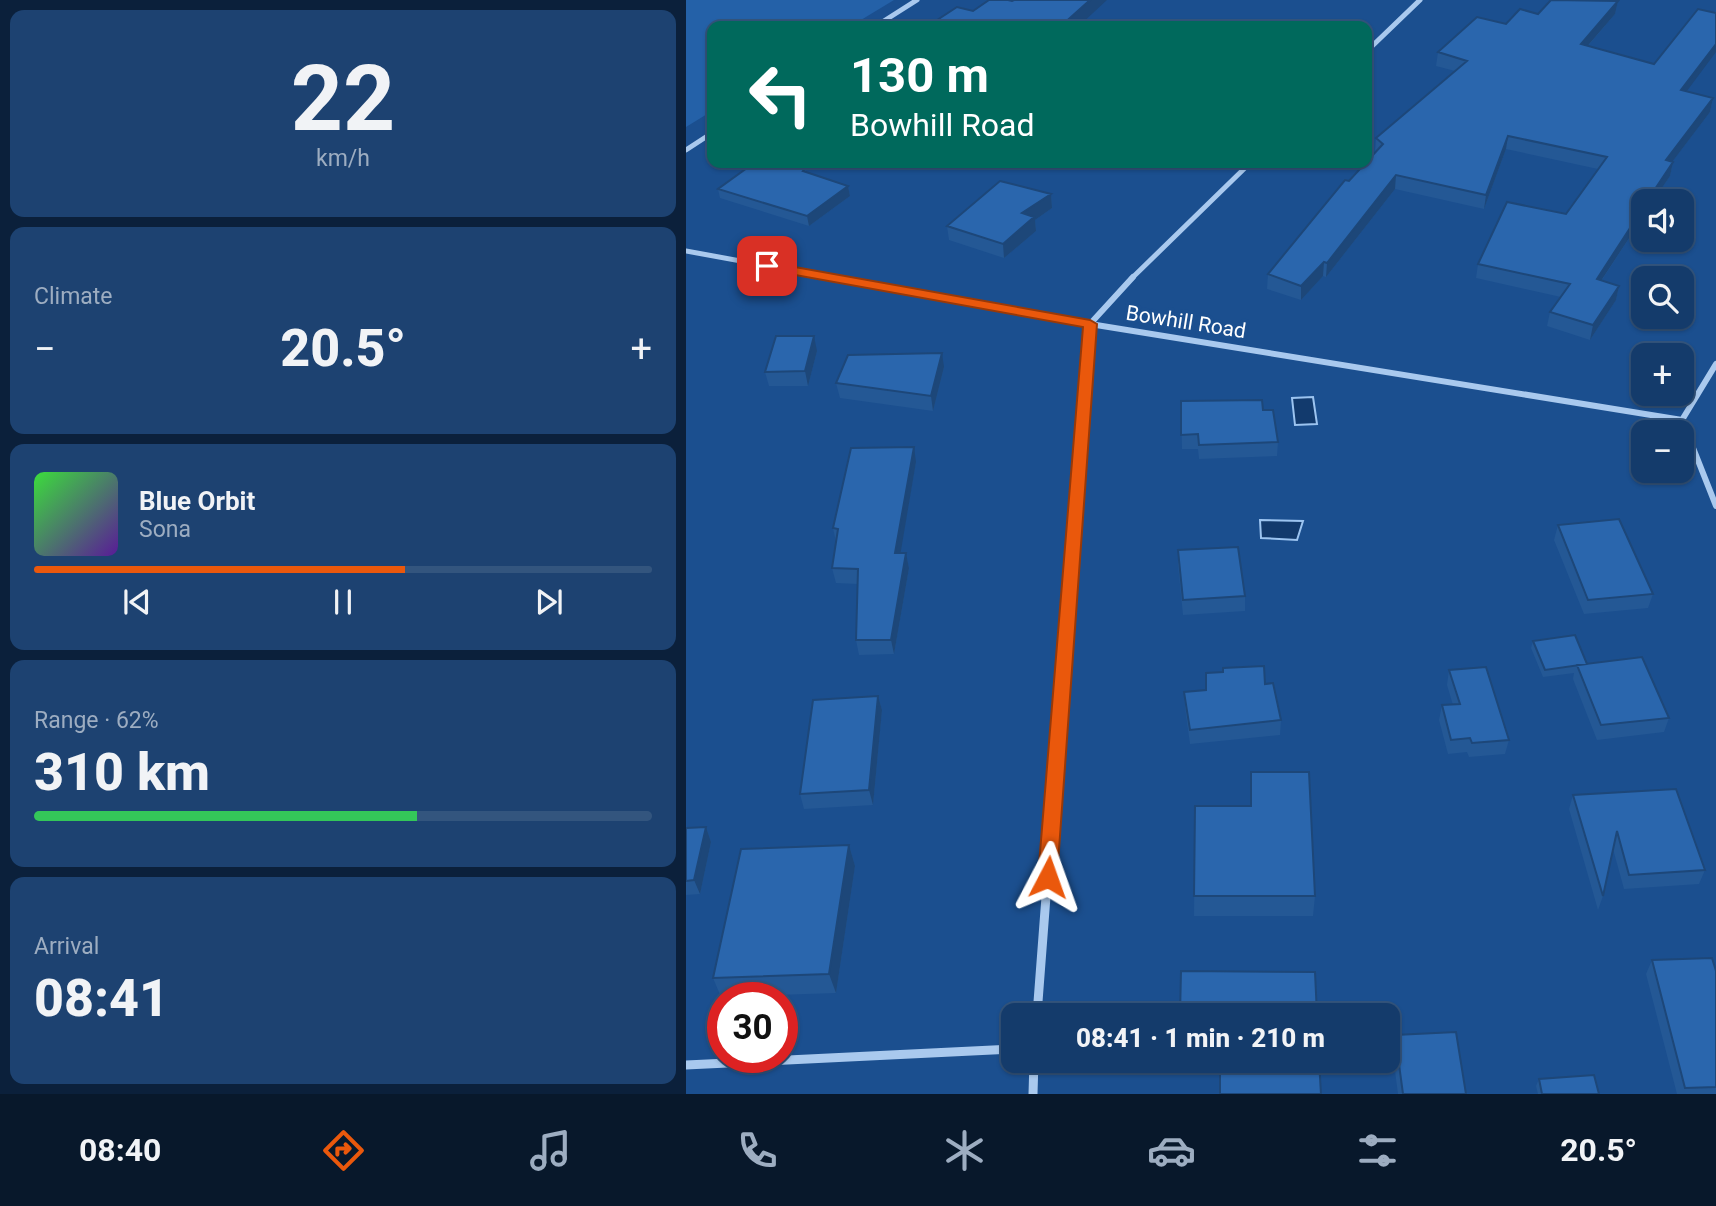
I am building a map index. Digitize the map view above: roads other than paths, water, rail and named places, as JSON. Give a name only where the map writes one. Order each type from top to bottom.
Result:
[{"type":"street","points":[[884,21],[917,0]]},
{"type":"street","points":[[1372,46],[1420,0]]},
{"type":"street","points":[[686,150],[707,136]]},
{"type":"street","points":[[1038,1003],[1090,324],[1157,253],[1245,168]]},
{"type":"street","name":"Bowhill Road","points":[[686,251],[1090,324],[1682,420]]},
{"type":"street","points":[[1682,420],[1716,364]]},
{"type":"street","points":[[1694,450],[1716,506]]},
{"type":"street","points":[[686,1065],[1001,1050]]},
{"type":"street","points":[[1033,1094],[1034,1073]]}]
